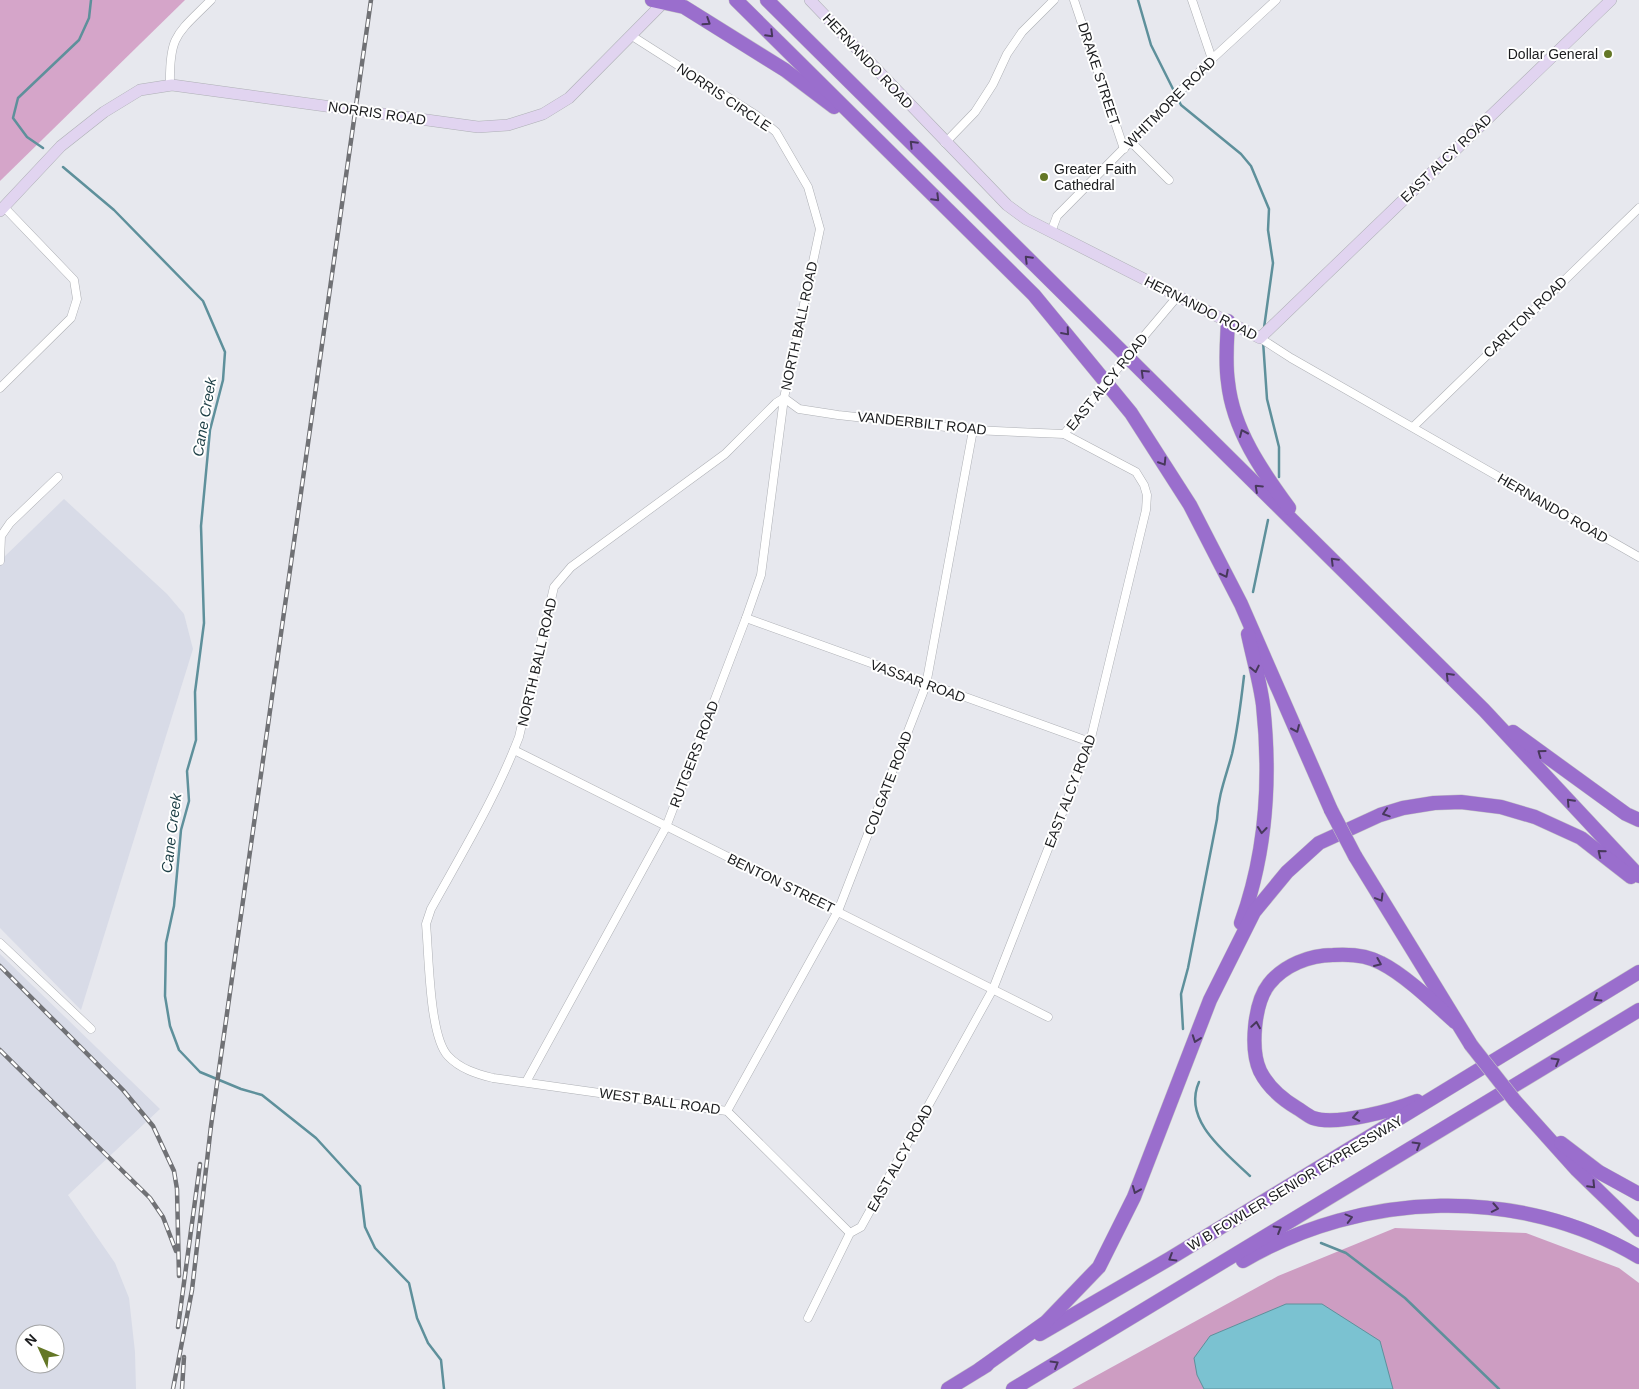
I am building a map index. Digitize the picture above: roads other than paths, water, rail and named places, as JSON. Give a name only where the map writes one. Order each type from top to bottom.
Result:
[{"type":"highway","points":[[736,0],[1034,295],[1132,413],[1190,505],[1241,604],[1331,810],[1355,856],[1455,1022],[1515,1101],[1600,1194],[1639,1230]]},
{"type":"highway","points":[[767,0],[1484,710],[1639,876]]},
{"type":"highway","points":[[660,1],[684,7],[785,70],[867,130]]},
{"type":"highway","points":[[1228,321],[1228,384],[1235,413],[1254,456],[1306,534]]},
{"type":"highway","points":[[980,1369],[1046,1322],[1099,1267],[1134,1196],[1246,908],[1260,851],[1268,781],[1262,704],[1241,604]]},
{"type":"highway","points":[[1484,710],[1626,814],[1639,820]]},
{"type":"highway","points":[[1220,978],[1254,912],[1287,872],[1319,844],[1380,815],[1403,808],[1434,803],[1461,802],[1501,807],[1535,816],[1582,838],[1639,884]]},
{"type":"highway","points":[[1452,1087],[1393,1110],[1347,1119],[1314,1118],[1280,1097],[1260,1071],[1253,1039],[1258,1011],[1268,984],[1291,965],[1319,955],[1350,954],[1380,962],[1424,994],[1455,1022]]},
{"type":"highway","name":"W B FOWLER SENIOR EXPRESSWAY","points":[[948,1389],[1170,1259],[1639,972]]},
{"type":"highway","points":[[1014,1389],[1639,1010]]},
{"type":"highway","points":[[1535,1123],[1599,1172],[1639,1194]]},
{"type":"highway","points":[[1131,1318],[1196,1289],[1265,1248],[1294,1234],[1354,1216],[1412,1206],[1478,1205],[1538,1217],[1613,1242],[1639,1257]]},
{"type":"main road","name":"HERNANDO ROAD","points":[[810,0],[1007,205],[1026,219],[1260,338]]},
{"type":"main road","name":"EAST ALCY ROAD","points":[[1260,338],[1611,0]]},
{"type":"main road","name":"NORRIS ROAD","points":[[2,209],[61,146],[104,112],[140,90],[170,85],[478,127],[508,125],[542,114],[569,98],[632,36],[660,1]]},
{"type":"street","points":[[170,85],[170,56],[176,35],[210,0]]},
{"type":"street","points":[[945,142],[975,112],[993,84],[1007,54],[1022,32],[1054,0]]},
{"type":"street","name":"DRAKE STREET","points":[[1074,0],[1124,149]]},
{"type":"street","points":[[1192,0],[1212,59]]},
{"type":"street","name":"WHITMORE ROAD","points":[[1051,232],[1057,216],[1212,59],[1276,0]]},
{"type":"street","name":"NORRIS CIRCLE","points":[[632,36],[756,115],[776,132],[808,187],[820,228]]},
{"type":"street","points":[[1131,142],[1169,180]]},
{"type":"street","name":"CARLTON ROAD","points":[[1412,427],[1639,208]]},
{"type":"street","points":[[0,388],[71,318],[77,299],[74,280],[2,209]]},
{"type":"street","name":"NORTH BALL ROAD","points":[[454,1061],[442,1048],[435,1030],[426,924],[430,909],[500,786],[519,737],[554,587],[560,577],[724,454],[776,403],[784,398],[820,228]]},
{"type":"street","name":"EAST ALCY ROAD","points":[[808,1318],[850,1233],[862,1227],[993,990],[1090,742],[1146,510],[1147,495],[1144,485],[1136,472],[1064,434],[1177,297]]},
{"type":"street","name":"HERNANDO ROAD","points":[[1260,338],[1639,557]]},
{"type":"street","name":"VANDERBILT ROAD","points":[[784,398],[798,410],[973,430],[1064,434]]},
{"type":"street","name":"RUTGERS ROAD","points":[[526,1082],[666,827],[746,618],[760,575],[784,398]]},
{"type":"street","name":"COLGATE ROAD","points":[[727,1111],[838,911],[926,685],[973,430]]},
{"type":"street","points":[[0,561],[1,536],[10,523],[58,477]]},
{"type":"street","name":"VASSAR ROAD","points":[[746,618],[926,685],[1090,742]]},
{"type":"street","name":"BENTON STREET","points":[[514,750],[1048,1017]]},
{"type":"street","points":[[0,943],[91,1028]]},
{"type":"street","name":"WEST BALL ROAD","points":[[454,1061],[479,1074],[493,1078],[727,1111],[850,1233]]},
{"type":"water","points":[[1286,1304],[1322,1304],[1380,1341],[1393,1389],[1204,1389],[1197,1375],[1194,1358],[1210,1336]]},
{"type":"waterway","name":"Cane Creek","points":[[43,148],[27,137],[13,118],[18,98],[79,40],[89,18],[91,0]]},
{"type":"waterway","points":[[1138,0],[1151,45],[1181,105],[1241,154],[1251,166],[1269,209],[1268,230],[1273,263],[1264,328]]},
{"type":"waterway","name":"Cane Creek","points":[[63,167],[114,210],[203,301],[225,352],[223,380],[210,430],[201,526],[204,623],[195,692],[196,740],[187,771],[189,801],[181,830],[174,906],[166,943],[165,996],[170,1026],[179,1050],[200,1072],[241,1089],[262,1095],[316,1138],[360,1186],[365,1227],[375,1248],[409,1283],[417,1318],[428,1343],[441,1360],[444,1389]]},
{"type":"waterway","points":[[1263,341],[1267,399],[1279,447],[1279,477]]},
{"type":"waterway","points":[[1253,592],[1268,520]]},
{"type":"waterway","points":[[1183,1029],[1181,994],[1188,968],[1221,794],[1234,744],[1244,676]]},
{"type":"waterway","points":[[1199,1082],[1195,1096],[1196,1109],[1201,1122],[1218,1146],[1250,1176]]},
{"type":"waterway","points":[[1321,1243],[1346,1253],[1405,1298],[1499,1389]]},
{"type":"railway","points":[[173,1389],[192,1290],[211,1126],[371,0]]},
{"type":"railway","points":[[0,966],[123,1090],[153,1126],[174,1171],[177,1189],[179,1276]]},
{"type":"railway","points":[[0,1050],[150,1198],[163,1217],[176,1251]]},
{"type":"railway","points":[[178,1327],[200,1164]]},
{"type":"railway","points":[[182,1389],[184,1357]]},
{"type":"place","name":"Dollar General","points":[[1608,54]]},
{"type":"place","name":"Greater Faith Cathedral","points":[[1044,177]]}]
